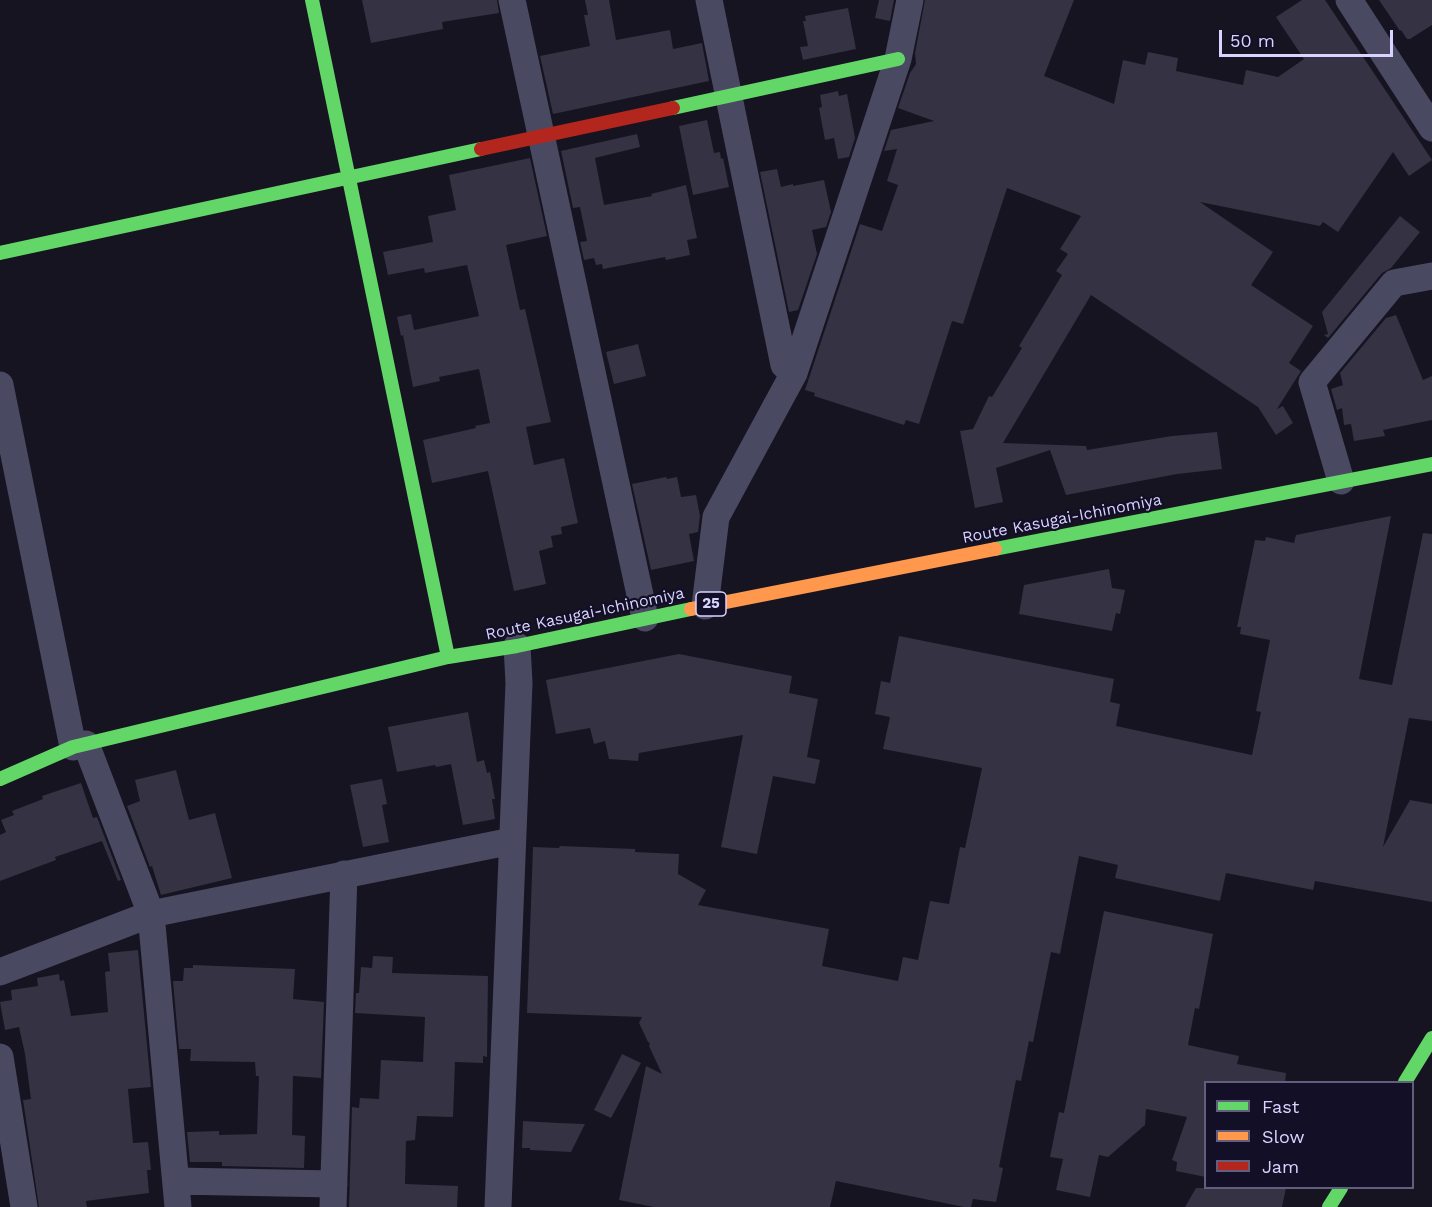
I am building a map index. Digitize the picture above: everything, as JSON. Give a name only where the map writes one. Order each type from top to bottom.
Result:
[{"type":"street","points":[[312,0],[448,657]]},
{"type":"street","points":[[512,0],[645,618]]},
{"type":"street","points":[[709,0],[784,364],[794,373]]},
{"type":"street","points":[[705,606],[716,517],[794,373],[898,59],[910,0]]},
{"type":"street","points":[[1349,0],[1432,128]]},
{"type":"street","points":[[0,253],[898,59]]},
{"type":"street","points":[[1341,480],[1312,382],[1394,283],[1432,276]]},
{"type":"street","points":[[0,385],[80,745],[152,914],[178,1207]]},
{"type":"street","name":"Route Kasugai-Ichinomiya","points":[[0,779],[80,745],[448,657],[517,646],[705,606],[1432,464]]},
{"type":"street","points":[[498,1207],[519,683],[517,646]]},
{"type":"street","points":[[0,972],[152,914],[512,841]]},
{"type":"street","points":[[176,1180],[334,1196],[344,874]]},
{"type":"street","points":[[1406,1081],[1432,1038]]},
{"type":"street","points":[[0,1057],[24,1207]]},
{"type":"street","points":[[1329,1207],[1340,1189]]},
{"type":"building","points":[[362,0],[497,0],[499,13],[442,22],[443,29],[371,43]]},
{"type":"building","points":[[585,0],[609,0],[616,40],[670,30],[673,49],[702,43],[709,81],[553,114],[540,56],[590,46],[584,15],[588,15]]},
{"type":"building","points":[[879,0],[894,0],[890,21],[875,18]]},
{"type":"building","points":[[925,0],[1074,0],[1044,76],[1114,104],[1123,60],[1145,65],[1148,52],[1178,58],[1176,71],[1243,85],[1246,70],[1278,77],[1304,59],[1276,17],[1302,0],[1325,0],[1432,160],[1409,176],[1393,152],[1338,232],[1323,222],[1320,226],[1200,202],[1273,252],[1251,285],[1313,326],[1289,363],[1301,371],[1277,409],[1283,406],[1293,423],[1276,435],[1258,407],[1091,295],[1003,443],[1086,446],[1087,450],[1172,436],[1217,432],[1222,469],[1177,474],[1066,495],[1050,450],[996,468],[1003,502],[975,508],[960,431],[973,429],[989,396],[992,397],[1022,348],[1019,346],[1062,275],[1056,271],[1068,254],[1060,249],[1081,216],[1007,188],[963,324],[952,321],[919,424],[906,420],[904,425],[814,396],[815,393],[805,390],[860,224],[882,231],[898,185],[887,181],[897,149],[884,151],[891,130],[934,121],[898,108],[910,73],[916,64],[915,53]]},
{"type":"building","points":[[1379,0],[1432,0],[1432,25],[1407,39]]},
{"type":"building","points":[[848,8],[856,49],[803,60],[800,47],[808,46],[803,21],[806,21],[805,16]]},
{"type":"building","points":[[838,91],[839,96],[847,94],[855,138],[849,157],[838,159],[834,138],[825,140],[819,108],[822,107],[820,95]]},
{"type":"building","points":[[707,120],[714,153],[720,152],[721,159],[723,158],[729,187],[693,195],[679,126]]},
{"type":"building","points":[[637,134],[640,147],[595,158],[604,205],[652,196],[651,194],[686,185],[697,238],[687,240],[690,255],[666,260],[665,257],[603,269],[602,264],[596,265],[594,258],[584,260],[580,242],[587,241],[580,207],[573,208],[561,151]]},
{"type":"building","points":[[530,158],[547,236],[506,245],[520,310],[525,309],[551,422],[526,427],[534,465],[564,458],[578,523],[561,527],[562,534],[551,536],[553,547],[539,551],[546,584],[514,591],[488,471],[432,483],[423,440],[490,423],[479,369],[439,377],[440,381],[413,387],[403,335],[401,336],[397,317],[411,314],[414,330],[479,316],[467,265],[425,273],[424,268],[388,275],[383,252],[433,242],[428,216],[456,210],[449,175]]},
{"type":"building","points":[[777,169],[781,187],[824,180],[831,212],[826,227],[812,230],[817,254],[798,310],[789,312],[760,172]]},
{"type":"building","points":[[1400,216],[1420,232],[1391,268],[1382,273],[1328,338],[1324,335],[1328,334],[1322,312]]},
{"type":"building","points":[[1396,315],[1423,380],[1432,376],[1432,420],[1383,430],[1385,436],[1354,441],[1351,424],[1344,425],[1342,408],[1337,410],[1331,389],[1343,385],[1340,373],[1386,318]]},
{"type":"building","points":[[638,344],[646,376],[614,384],[606,352]]},
{"type":"building","points":[[666,477],[667,479],[677,477],[681,497],[696,495],[700,516],[698,532],[689,534],[694,561],[651,570],[632,484]]},
{"type":"building","points":[[1391,516],[1359,679],[1392,685],[1423,533],[1432,534],[1432,721],[1409,718],[1383,847],[1410,800],[1432,804],[1432,902],[1315,881],[1313,890],[1226,873],[1220,901],[1115,878],[1118,865],[1079,856],[1060,954],[1051,952],[1033,1042],[1029,1041],[1021,1081],[1016,1080],[999,1167],[1003,1168],[996,1202],[973,1199],[971,1207],[964,1207],[836,1181],[830,1207],[654,1207],[619,1200],[646,1066],[662,1074],[649,1046],[650,1043],[639,1023],[642,1017],[527,1013],[533,847],[635,849],[635,852],[679,854],[678,874],[706,890],[698,905],[829,929],[822,966],[898,981],[903,957],[918,960],[930,901],[949,904],[960,847],[965,848],[982,768],[883,749],[890,717],[875,714],[881,681],[890,683],[899,636],[1114,679],[1110,702],[1120,704],[1116,726],[1252,755],[1261,712],[1256,711],[1270,640],[1240,634],[1241,627],[1237,627],[1255,540],[1265,541],[1266,537],[1294,543],[1296,535]]},
{"type":"building","points":[[1109,569],[1112,588],[1125,590],[1120,614],[1116,613],[1112,631],[1019,614],[1024,585]]},
{"type":"building","points":[[679,654],[792,676],[789,693],[818,699],[807,757],[820,760],[815,784],[773,776],[757,854],[721,847],[743,735],[639,753],[638,761],[609,759],[605,741],[594,744],[590,728],[556,734],[546,680]]},
{"type":"building","points":[[468,712],[477,762],[484,760],[487,773],[490,772],[495,799],[492,799],[495,819],[463,825],[451,764],[397,772],[388,727]]},
{"type":"building","points":[[176,770],[189,820],[215,813],[232,878],[161,895],[152,866],[150,867],[127,806],[140,801],[135,780]]},
{"type":"building","points":[[382,779],[387,804],[382,805],[389,842],[363,847],[350,785]]},
{"type":"building","points":[[81,783],[93,818],[97,817],[121,880],[118,881],[102,841],[55,857],[56,860],[0,881],[0,835],[6,832],[1,820],[14,815],[12,811],[43,799],[42,796]]},
{"type":"building","points":[[1104,911],[1213,934],[1199,1009],[1195,1008],[1188,1045],[1239,1056],[1237,1064],[1286,1073],[1285,1081],[1204,1081],[1204,1177],[1176,1171],[1177,1162],[1172,1160],[1187,1117],[1146,1109],[1145,1125],[1108,1157],[1099,1155],[1090,1197],[1056,1190],[1063,1159],[1050,1157],[1059,1112],[1064,1113]]},
{"type":"building","points":[[138,950],[151,1087],[128,1089],[133,1143],[148,1142],[151,1170],[147,1170],[149,1193],[86,1201],[87,1207],[39,1207],[23,1100],[31,1099],[25,1054],[19,1027],[5,1030],[0,1002],[12,1000],[11,990],[38,986],[37,978],[59,974],[60,981],[64,980],[71,1016],[108,1012],[105,972],[110,971],[108,953]]},
{"type":"building","points":[[373,956],[393,957],[392,973],[488,976],[487,1057],[483,1056],[483,1063],[455,1062],[453,1117],[417,1116],[415,1140],[406,1141],[405,1184],[458,1186],[457,1207],[349,1207],[352,1107],[359,1108],[360,1098],[379,1099],[381,1060],[423,1062],[425,1017],[355,1013],[361,967],[372,968]]},
{"type":"building","points":[[193,965],[295,969],[293,999],[324,1002],[321,1078],[293,1076],[292,1135],[305,1136],[304,1168],[222,1166],[222,1162],[190,1162],[187,1132],[219,1131],[219,1135],[257,1134],[259,1076],[256,1076],[255,1062],[190,1061],[191,1049],[179,1049],[173,981],[183,981],[184,968],[193,968]]},
{"type":"building","points":[[622,1054],[641,1063],[611,1118],[594,1110]]},
{"type":"building","points":[[523,1121],[585,1124],[571,1152],[522,1148]]},
{"type":"building","points":[[1196,1188],[1286,1189],[1282,1207],[1185,1207]]},
{"type":"traffic: fast","points":[[312,0],[448,657]]},
{"type":"traffic: fast","points":[[673,108],[898,59]]},
{"type":"traffic: fast","points":[[0,253],[481,149]]},
{"type":"traffic: fast","points":[[995,549],[1432,464]]},
{"type":"traffic: fast","points":[[0,779],[73,747],[448,657],[517,646],[691,609]]},
{"type":"traffic: fast","points":[[1406,1081],[1432,1038]]},
{"type":"traffic: fast","points":[[1329,1207],[1340,1189]]},
{"type":"traffic: slow","points":[[691,609],[995,549]]},
{"type":"traffic: jam","points":[[481,149],[673,108]]}]
